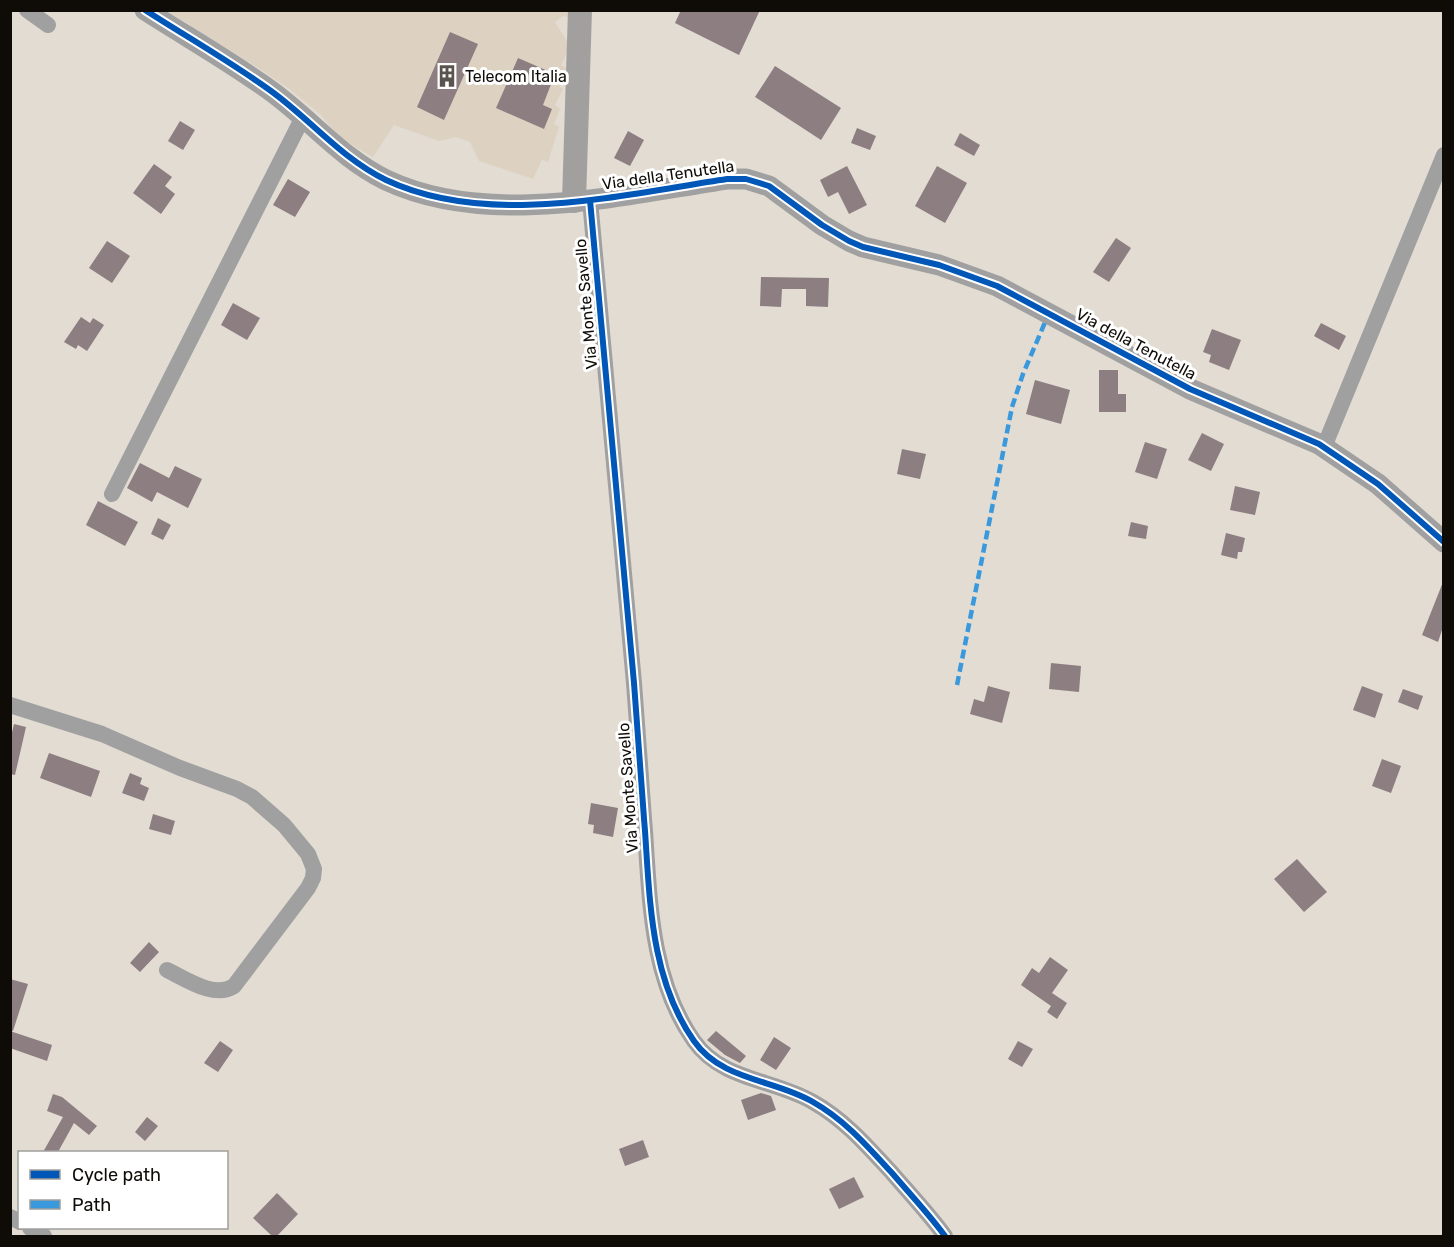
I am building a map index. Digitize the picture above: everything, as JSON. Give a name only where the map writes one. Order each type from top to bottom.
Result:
[{"type":"main road","points":[[580,10],[582,200]]},
{"type":"street","points":[[27,10],[48,25]]},
{"type":"street","name":"Via della Tenutella","points":[[145,10],[272,92],[387,180],[435,197],[494,204],[582,200],[727,179],[741,178],[757,181],[776,190],[822,225],[863,248],[939,265],[984,281],[1036,305],[1190,389],[1324,447],[1378,484],[1443,542]]},
{"type":"street","points":[[112,494],[303,117]]},
{"type":"street","points":[[1324,447],[1443,155]]},
{"type":"street","name":"Via Monte Savello","points":[[582,200],[638,732],[651,915],[666,986],[687,1030],[708,1058],[727,1070],[805,1097],[838,1118],[884,1164],[945,1236]]},
{"type":"street","points":[[10,705],[102,734],[167,763],[247,794],[261,803],[284,825],[308,854],[314,869],[308,888],[234,987],[224,991],[215,991],[167,970]]},
{"type":"shaded area","points":[[167,11],[572,11],[572,18],[563,16],[555,22],[570,46],[561,65],[566,68],[559,86],[563,89],[555,105],[560,109],[554,124],[559,127],[548,162],[542,160],[533,179],[479,161],[470,142],[456,137],[439,141],[394,125],[373,157],[340,138],[320,114],[288,88]]},
{"type":"building","points":[[681,10],[760,10],[739,55],[675,23]]},
{"type":"building","name":"Telecom Italia","points":[[450,32],[478,44],[444,120],[417,107]]},
{"type":"building","points":[[518,58],[555,74],[543,105],[552,109],[544,129],[496,108]]},
{"type":"building","points":[[775,66],[841,108],[821,140],[755,97]]},
{"type":"building","points":[[180,121],[195,130],[183,150],[168,141]]},
{"type":"building","points":[[857,128],[876,136],[870,150],[851,143]]},
{"type":"building","points":[[628,131],[644,140],[630,166],[614,158]]},
{"type":"building","points":[[960,133],[980,145],[974,156],[954,145]]},
{"type":"building","points":[[154,164],[172,177],[165,186],[175,194],[161,214],[133,193]]},
{"type":"building","points":[[847,166],[867,205],[849,214],[838,192],[828,197],[820,180]]},
{"type":"building","points":[[937,166],[967,183],[945,223],[915,206]]},
{"type":"building","points":[[288,179],[310,192],[295,217],[273,205]]},
{"type":"building","points":[[1116,238],[1131,248],[1109,282],[1093,272]]},
{"type":"building","points":[[107,241],[130,256],[112,283],[89,268]]},
{"type":"building","points":[[761,277],[829,278],[828,307],[806,306],[806,289],[782,289],[781,307],[760,306]]},
{"type":"building","points":[[233,303],[260,318],[247,340],[221,325]]},
{"type":"building","points":[[81,317],[90,323],[93,318],[104,325],[87,351],[78,345],[76,349],[64,342]]},
{"type":"building","points":[[1321,323],[1346,336],[1339,350],[1314,336]]},
{"type":"building","points":[[1212,329],[1241,340],[1229,370],[1209,362],[1211,355],[1203,352]]},
{"type":"building","points":[[1099,370],[1118,370],[1118,394],[1126,394],[1126,412],[1099,412]]},
{"type":"building","points":[[1035,380],[1070,390],[1061,424],[1026,414]]},
{"type":"building","points":[[1202,433],[1224,444],[1211,471],[1188,460]]},
{"type":"building","points":[[1145,442],[1167,449],[1157,479],[1135,472]]},
{"type":"building","points":[[902,449],[926,454],[920,479],[897,474]]},
{"type":"building","points":[[140,463],[169,478],[175,466],[202,479],[188,508],[157,492],[152,502],[127,488]]},
{"type":"building","points":[[1235,486],[1260,492],[1255,515],[1230,510]]},
{"type":"building","points":[[98,501],[138,522],[125,546],[86,525]]},
{"type":"building","points":[[158,518],[171,525],[163,540],[151,534]]},
{"type":"building","points":[[1131,522],[1148,526],[1146,539],[1128,536]]},
{"type":"building","points":[[1226,533],[1245,538],[1242,552],[1238,552],[1237,559],[1221,555]]},
{"type":"building","points":[[1443,582],[1443,627],[1438,642],[1422,635]]},
{"type":"building","points":[[1051,663],[1081,666],[1079,692],[1049,689]]},
{"type":"building","points":[[988,686],[1010,692],[1002,723],[970,714],[974,699],[984,702]]},
{"type":"building","points":[[1362,686],[1383,694],[1375,718],[1353,710]]},
{"type":"building","points":[[1403,689],[1423,696],[1418,710],[1398,702]]},
{"type":"building","points":[[14,724],[26,727],[15,775],[10,774],[10,741]]},
{"type":"building","points":[[49,753],[100,771],[91,797],[40,778]]},
{"type":"building","points":[[1382,759],[1401,766],[1391,793],[1372,786]]},
{"type":"building","points":[[130,773],[142,778],[140,784],[149,788],[144,801],[122,793]]},
{"type":"building","points":[[591,803],[618,808],[613,837],[593,833],[594,825],[588,824]]},
{"type":"building","points":[[153,814],[175,821],[171,835],[149,829]]},
{"type":"building","points":[[1297,859],[1327,892],[1304,912],[1274,879]]},
{"type":"building","points":[[149,942],[159,952],[140,972],[130,963]]},
{"type":"building","points":[[1050,957],[1068,970],[1052,993],[1067,1003],[1057,1019],[1047,1012],[1051,1006],[1021,985],[1032,968],[1039,973]]},
{"type":"building","points":[[10,979],[28,984],[13,1031],[10,1030]]},
{"type":"building","points":[[10,1031],[52,1045],[47,1061],[10,1048]]},
{"type":"building","points":[[716,1031],[746,1056],[740,1063],[725,1055],[707,1040]]},
{"type":"building","points":[[774,1037],[791,1048],[776,1070],[760,1060]]},
{"type":"building","points":[[220,1041],[233,1050],[218,1072],[204,1063]]},
{"type":"building","points":[[1018,1041],[1033,1049],[1022,1067],[1008,1059]]},
{"type":"building","points":[[761,1093],[771,1096],[776,1110],[748,1120],[741,1100]]},
{"type":"building","points":[[53,1094],[62,1097],[97,1126],[89,1135],[74,1123],[59,1151],[44,1151],[63,1117],[47,1111]]},
{"type":"building","points":[[147,1117],[158,1126],[145,1141],[135,1132]]},
{"type":"building","points":[[643,1140],[649,1157],[625,1166],[619,1149]]},
{"type":"building","points":[[854,1177],[864,1197],[839,1209],[829,1189]]},
{"type":"building","points":[[277,1193],[298,1214],[277,1236],[272,1236],[253,1218]]},
{"type":"marked path","points":[[957,685],[1012,407],[1023,374],[1049,313]]},
{"type":"cycle path","points":[[145,10],[271,91],[340,150],[370,171],[386,180],[426,194],[467,202],[511,205],[555,204],[727,179],[746,179],[769,186],[822,225],[849,241],[863,247],[939,265],[997,286],[1190,389],[1319,444],[1378,484],[1444,542]]},
{"type":"cycle path","points":[[590,200],[634,683],[651,913],[661,967],[669,993],[694,1041],[706,1054],[734,1072],[798,1094],[825,1109],[856,1134],[945,1236]]},
{"type":"place","name":"Telecom Italia","points":[[447,76]]}]
